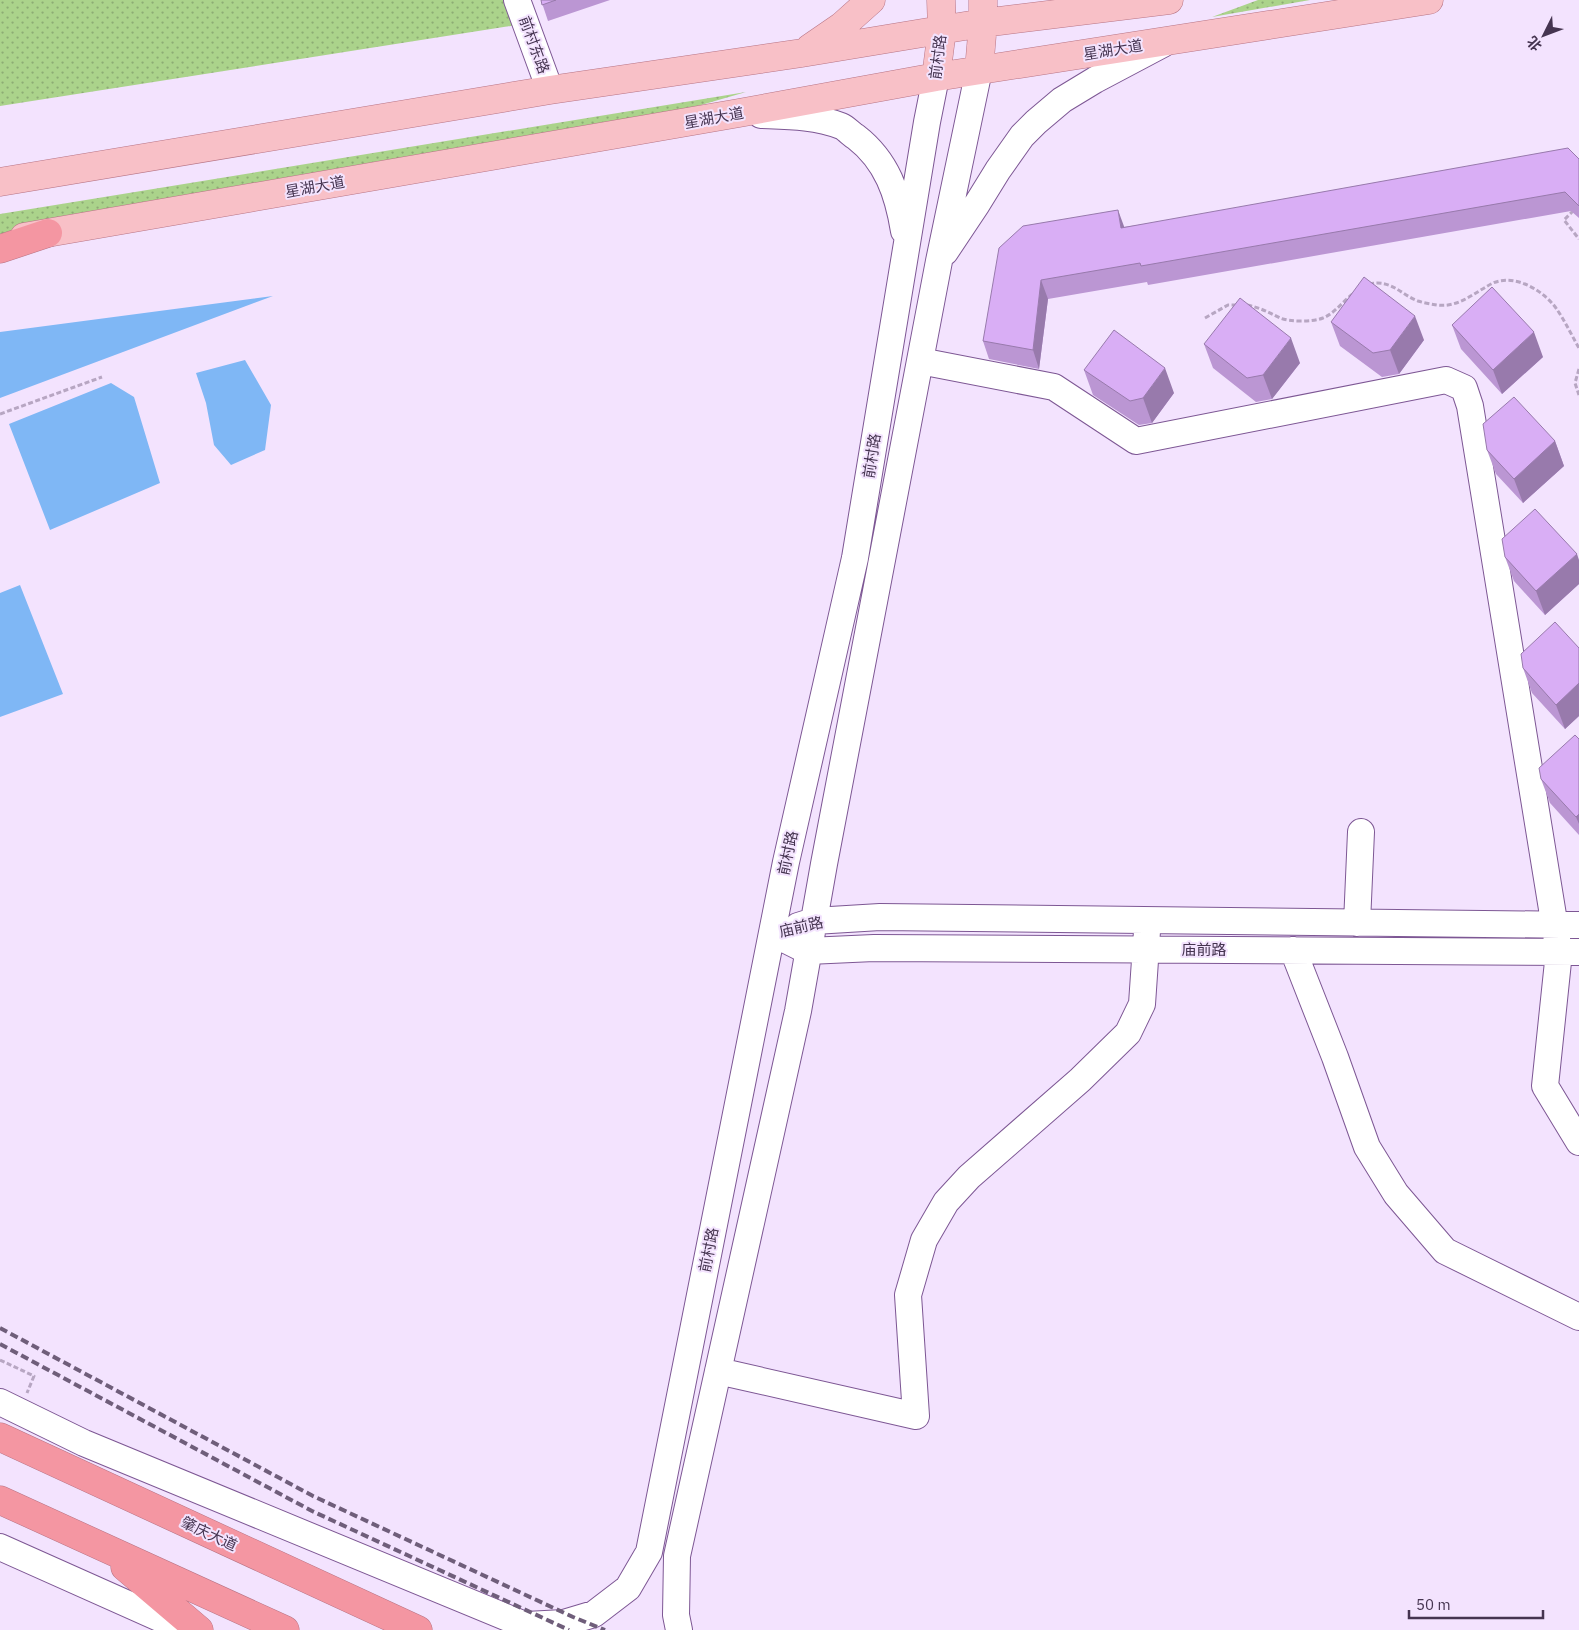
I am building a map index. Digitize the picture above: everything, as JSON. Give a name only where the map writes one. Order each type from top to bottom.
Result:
[{"type":"highway","points":[[0,250],[48,233]]},
{"type":"highway","name":"肇庆大道","points":[[0,1438],[418,1630]]},
{"type":"highway","points":[[0,1500],[285,1630]]},
{"type":"highway","points":[[99,1545],[199,1630]]},
{"type":"main road","points":[[802,53],[842,26],[871,0]]},
{"type":"main road","name":"前村路","points":[[936,77],[942,30],[941,0]]},
{"type":"main road","points":[[0,182],[550,90],[802,53],[942,30],[983,12],[1167,0]]},
{"type":"main road","name":"星湖大道","points":[[0,241],[936,77],[1429,0]]},
{"type":"main road","name":"前村路","points":[[979,70],[983,12]]},
{"type":"street","name":"前村东路","points":[[517,0],[550,90]]},
{"type":"street","points":[[939,261],[978,204],[998,170],[1022,136],[1036,122],[1062,100],[1086,85],[1168,42]]},
{"type":"street","name":"前村路","points":[[679,1630],[676,1614],[677,1556],[798,1010],[939,261],[979,70]]},
{"type":"street","name":"前村路","points":[[531,1628],[564,1624],[594,1614],[628,1588],[649,1552],[786,862],[855,558],[936,77]]},
{"type":"street","points":[[739,113],[807,117],[842,126],[866,145],[886,171],[900,204],[907,246]]},
{"type":"street","points":[[920,361],[1054,387],[1136,441],[1446,380],[1464,388],[1470,406],[1567,925],[1569,952],[1545,1086],[1579,1142]]},
{"type":"street","points":[[1357,923],[1361,832]]},
{"type":"street","name":"庙前路","points":[[772,933],[814,921],[880,918],[1567,925]]},
{"type":"street","points":[[718,1370],[916,1416],[908,1295],[924,1240],[946,1202],[969,1177],[1080,1080],[1128,1033],[1142,1004],[1147,949],[1147,920]]},
{"type":"street","name":"庙前路","points":[[772,933],[808,952],[874,948],[1569,952]]},
{"type":"street","points":[[1293,950],[1335,1057],[1367,1147],[1396,1194],[1445,1250],[1579,1317]]},
{"type":"street","points":[[0,1402],[84,1443],[531,1628]]},
{"type":"street","points":[[0,1547],[186,1630]]},
{"type":"path","points":[[1579,205],[1564,220],[1579,239]]},
{"type":"path","points":[[1366,284],[1380,282],[1390,285],[1419,301],[1440,305],[1462,301],[1494,283],[1507,279],[1523,282],[1544,296],[1557,310],[1579,348]]},
{"type":"path","points":[[1205,318],[1228,306],[1245,305],[1261,308],[1282,319],[1300,321],[1322,318],[1338,308],[1347,298],[1360,289]]},
{"type":"path","points":[[1579,369],[1576,383],[1579,395]]},
{"type":"path","points":[[0,414],[102,377]]},
{"type":"path","points":[[0,1360],[34,1376]]},
{"type":"green space","points":[[0,0],[510,0],[517,25],[0,106]]},
{"type":"green space","points":[[1258,0],[1310,0],[1212,17]]},
{"type":"green space","points":[[746,92],[601,134],[0,238],[0,214]]},
{"type":"water","points":[[273,296],[0,398],[0,332]]},
{"type":"water","points":[[245,360],[271,405],[265,450],[231,465],[214,445],[206,403],[196,373]]},
{"type":"water","points":[[111,383],[134,397],[160,483],[50,530],[9,424]]},
{"type":"water","points":[[20,585],[63,694],[0,717],[0,593]]},
{"type":"building","points":[[541,0],[556,0],[542,5]]},
{"type":"building","points":[[1568,148],[1579,159],[1579,206],[1565,192],[1141,266],[1140,263],[1041,280],[1033,350],[983,341],[999,248],[1023,226],[1118,210],[1121,228]]},
{"type":"building","points":[[1364,277],[1415,316],[1390,350],[1373,353],[1331,322]]},
{"type":"building","points":[[1492,287],[1534,332],[1493,370],[1452,325]]},
{"type":"building","points":[[1240,298],[1291,338],[1263,375],[1247,378],[1204,344]]},
{"type":"building","points":[[1114,330],[1165,368],[1143,398],[1130,401],[1084,370]]},
{"type":"building","points":[[1514,397],[1555,441],[1514,479],[1487,450],[1483,424]]},
{"type":"building","points":[[1535,509],[1577,554],[1536,591],[1505,557],[1502,539]]},
{"type":"building","points":[[1555,622],[1579,648],[1579,683],[1556,705],[1523,668],[1521,654]]},
{"type":"building","points":[[1575,735],[1579,739],[1579,814],[1576,817],[1541,779],[1539,768]]},
{"type":"railway","points":[[0,1328],[313,1496],[573,1617],[605,1630]]},
{"type":"railway","points":[[0,1344],[312,1511],[569,1630]]}]
